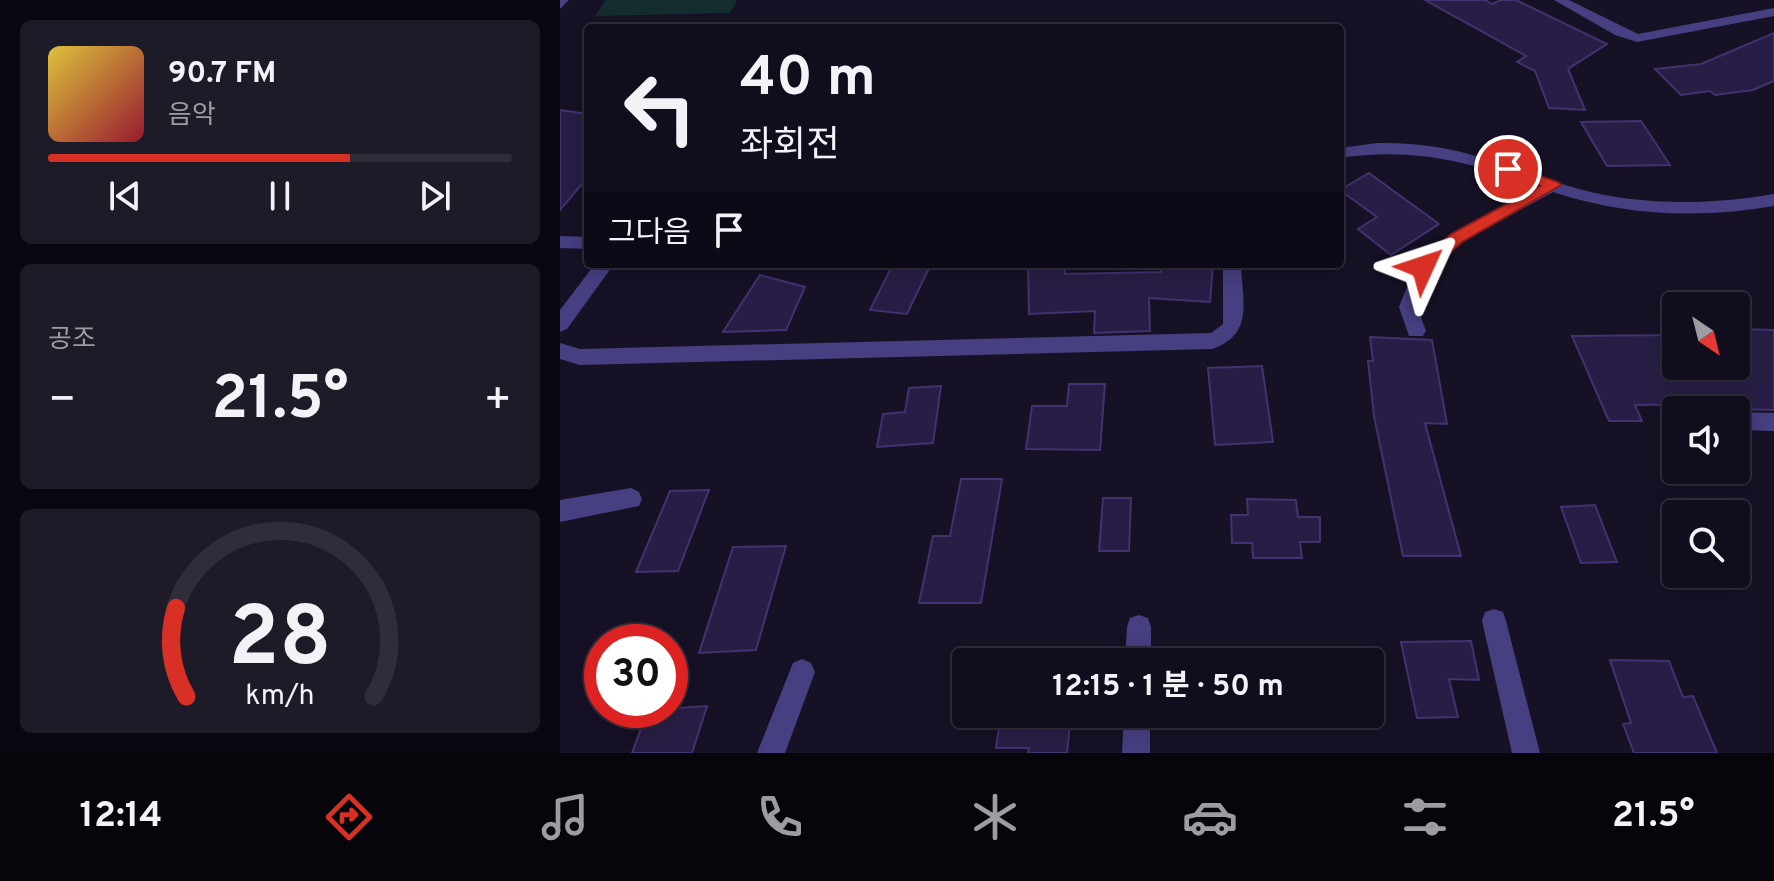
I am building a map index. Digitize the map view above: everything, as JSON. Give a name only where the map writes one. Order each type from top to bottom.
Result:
[{"type":"street","points":[[1560,0],[1637,38],[1774,12]]},
{"type":"street","points":[[1344,153],[1395,147],[1456,153],[1582,195],[1667,210],[1710,210],[1774,200]]},
{"type":"street","points":[[1416,331],[1408,307],[1423,267],[1456,238],[1553,185]]},
{"type":"street","points":[[560,242],[584,243]]},
{"type":"street","points":[[560,324],[602,268]]},
{"type":"street","points":[[560,351],[580,357],[1212,341],[1226,335],[1233,326],[1232,268]]},
{"type":"street","points":[[1750,421],[1774,422]]},
{"type":"street","points":[[560,511],[631,499]]},
{"type":"street","points":[[1494,621],[1526,753]]},
{"type":"street","points":[[1138,648],[1139,627]]},
{"type":"street","points":[[771,753],[802,672]]},
{"type":"street","points":[[1136,753],[1137,728]]},
{"type":"green space","points":[[606,0],[737,0],[730,13],[595,16]]},
{"type":"building","points":[[1425,0],[1485,0],[1492,4],[1501,0],[1516,0],[1607,44],[1568,69],[1585,110],[1549,108],[1535,71],[1517,62],[1526,56]]},
{"type":"building","points":[[1774,33],[1774,81],[1753,90],[1681,95],[1655,69],[1701,64]]},
{"type":"building","points":[[560,110],[584,113],[584,182],[560,210]]},
{"type":"building","points":[[1641,121],[1670,165],[1607,166],[1581,122]]},
{"type":"building","points":[[1369,173],[1439,224],[1391,255],[1358,229],[1377,217],[1344,193],[1344,188]]},
{"type":"building","points":[[891,268],[929,268],[907,314],[870,310]]},
{"type":"building","points":[[1028,268],[1064,268],[1065,274],[1213,268],[1210,302],[1149,298],[1150,331],[1094,333],[1095,311],[1029,314]]},
{"type":"building","points":[[760,275],[805,287],[786,330],[723,332]]},
{"type":"building","points":[[1750,329],[1774,330],[1774,410],[1750,409],[1750,396],[1662,396],[1662,405],[1635,405],[1642,421],[1609,421],[1572,336],[1662,335],[1662,380],[1750,380]]},
{"type":"building","points":[[1370,337],[1432,340],[1447,424],[1425,423],[1461,556],[1403,556],[1374,416],[1368,361],[1373,361]]},
{"type":"building","points":[[1262,366],[1273,442],[1215,445],[1208,368]]},
{"type":"building","points":[[1069,384],[1105,384],[1100,450],[1026,449],[1032,406],[1067,406]]},
{"type":"building","points":[[941,386],[933,443],[877,447],[883,414],[905,412],[909,388]]},
{"type":"building","points":[[961,479],[1002,479],[981,603],[919,603],[933,536],[950,536]]},
{"type":"building","points":[[709,490],[678,571],[636,572],[670,491]]},
{"type":"building","points":[[1103,498],[1131,498],[1129,551],[1099,551]]},
{"type":"building","points":[[1247,499],[1296,500],[1298,517],[1320,517],[1320,542],[1300,542],[1302,558],[1253,558],[1252,543],[1232,543],[1231,515],[1248,515]]},
{"type":"building","points":[[1595,505],[1617,562],[1581,563],[1561,507]]},
{"type":"building","points":[[786,546],[756,650],[699,653],[733,547]]},
{"type":"building","points":[[1471,641],[1479,680],[1449,679],[1458,717],[1417,718],[1401,642]]},
{"type":"building","points":[[1610,660],[1669,661],[1683,697],[1693,696],[1717,753],[1634,753],[1623,724],[1631,723]]},
{"type":"building","points":[[707,706],[692,753],[632,753],[641,728],[688,728],[688,707]]},
{"type":"building","points":[[999,728],[1070,728],[1067,753],[1028,753],[1029,748],[996,748]]},
{"type":"route","points":[[1423,267],[1456,238],[1553,185],[1508,169]]}]
